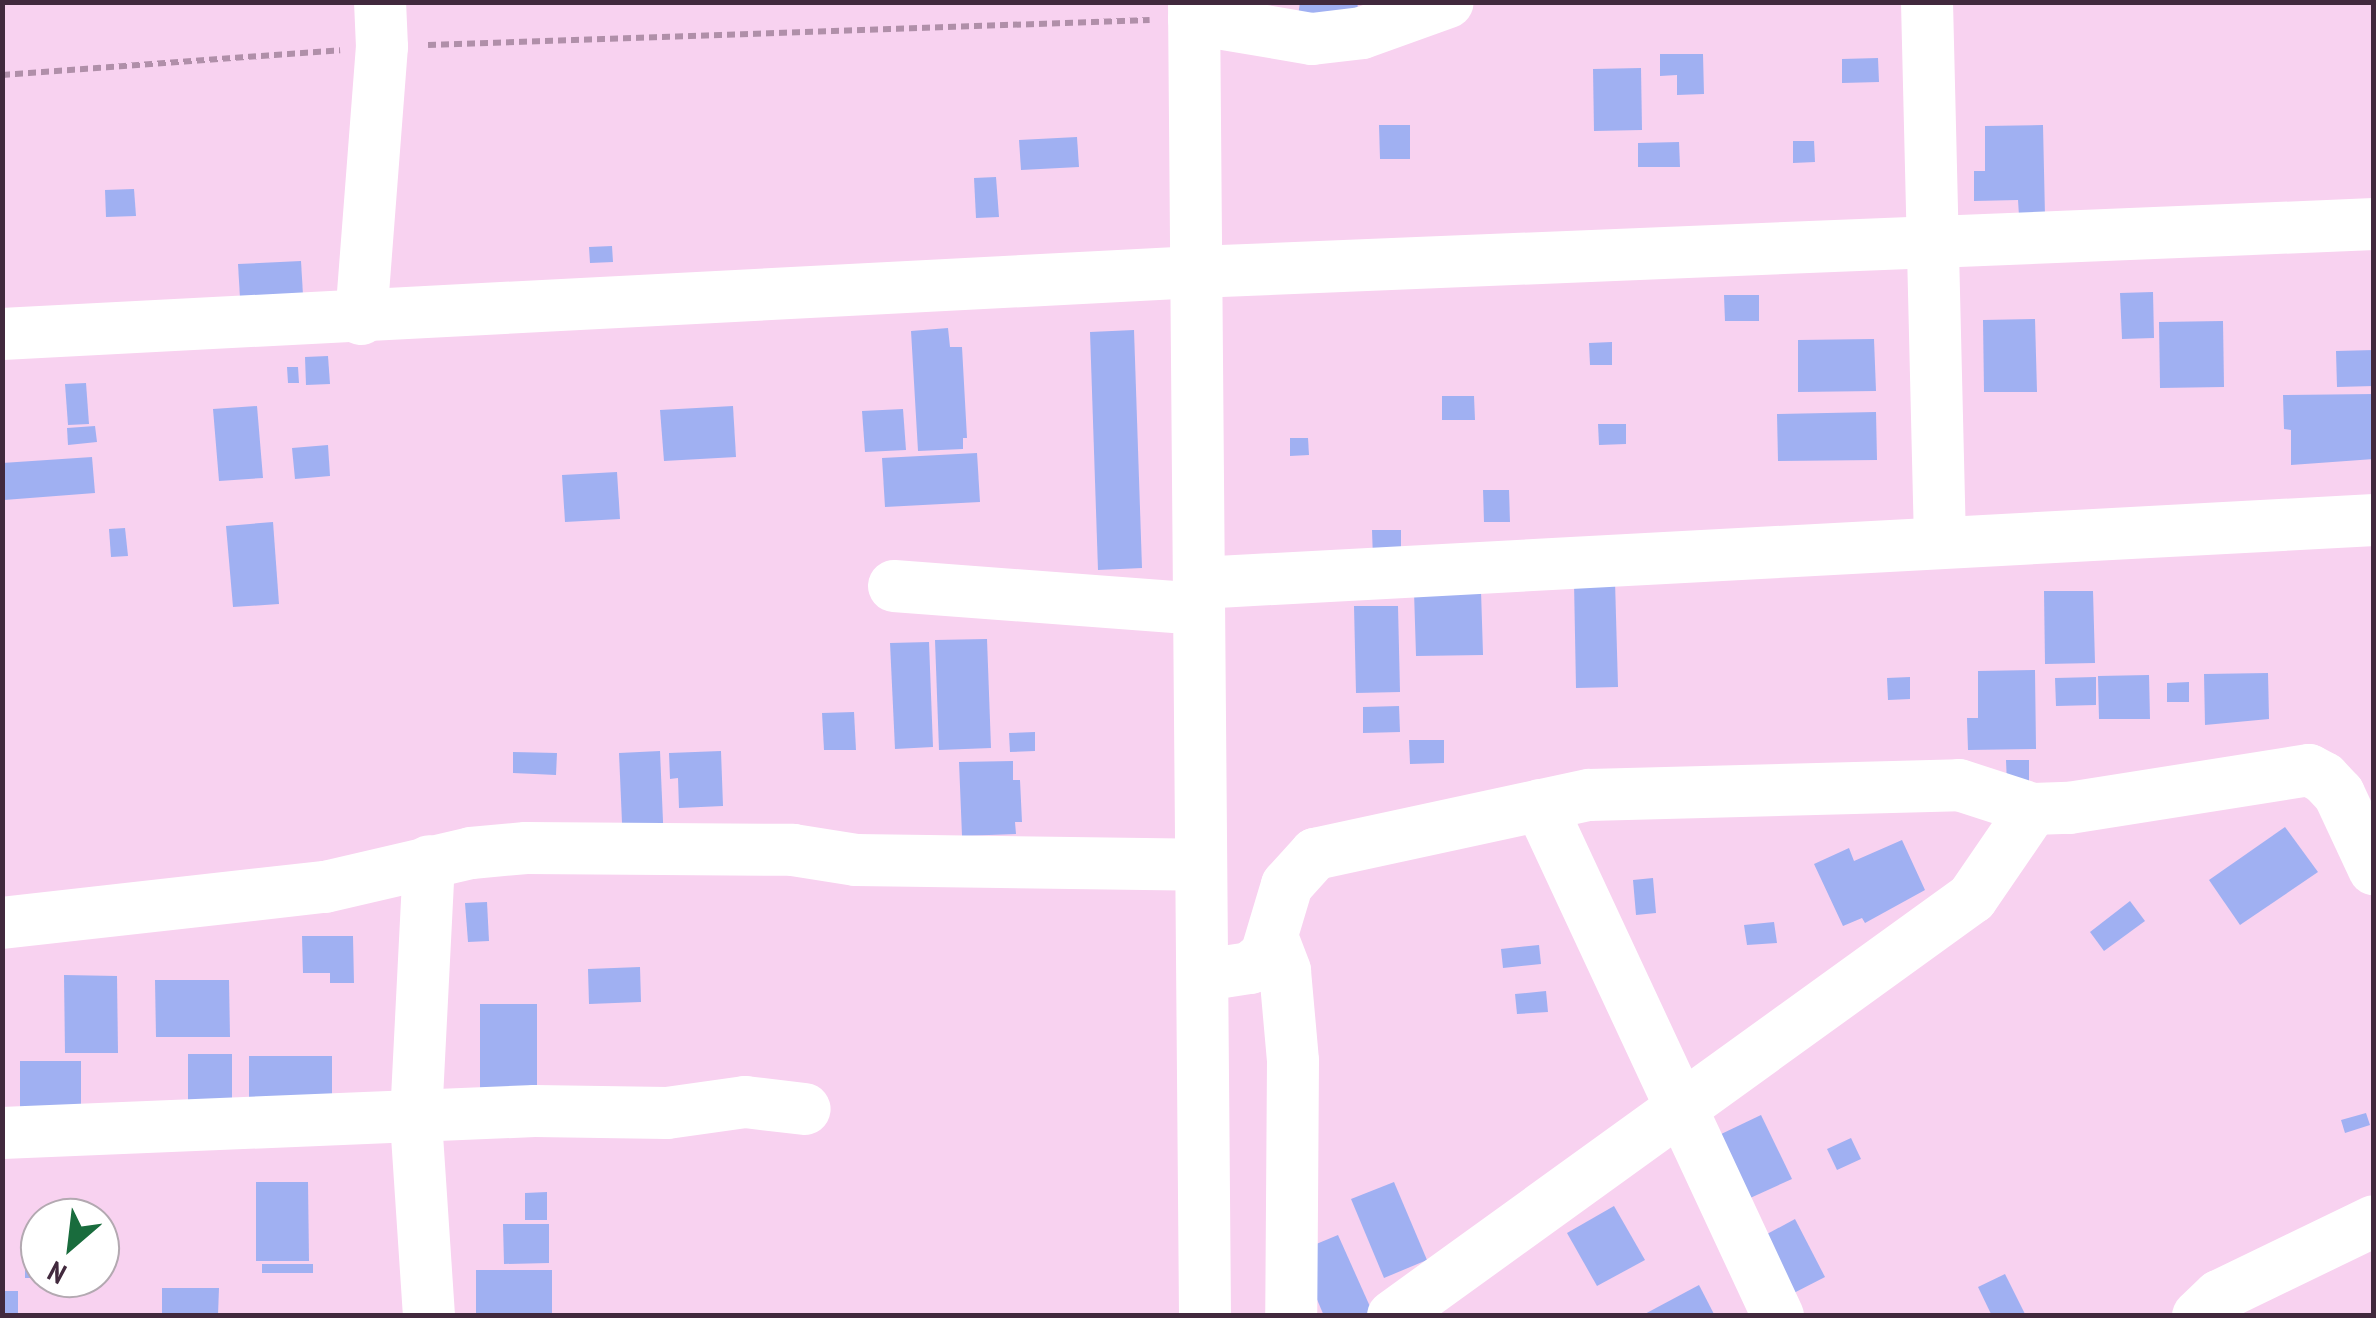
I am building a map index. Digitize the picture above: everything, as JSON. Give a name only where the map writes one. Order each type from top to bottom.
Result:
[{"type":"street","points":[[1205,1316],[1194,11],[1312,38],[1362,33],[1448,2]]},
{"type":"street","points":[[1927,2],[1940,543]]},
{"type":"street","points":[[361,319],[381,25]]},
{"type":"street","points":[[2,334],[361,319],[1196,272],[2374,224]]},
{"type":"street","points":[[894,586],[1198,596],[1940,543],[2374,520]]},
{"type":"street","points":[[1204,975],[1250,968],[1266,955],[1287,885],[1315,854],[1589,795],[1959,785],[2034,809],[2069,808],[2309,770],[2324,778],[2338,794],[2374,869]]},
{"type":"street","points":[[1540,805],[1778,1316]]},
{"type":"street","points":[[1393,1316],[1972,898],[2034,809]]},
{"type":"street","points":[[2,923],[325,887],[430,861],[526,848],[793,850],[856,860],[1199,866]]},
{"type":"street","points":[[428,1316],[416,1118],[430,861]]},
{"type":"street","points":[[1273,939],[1285,971],[1293,1060],[1291,1316]]},
{"type":"street","points":[[2,1133],[535,1111],[667,1114],[746,1102],[805,1109]]},
{"type":"street","points":[[2198,1316],[2219,1296],[2374,1221]]},
{"type":"path","points":[[2,74],[381,25],[1194,11]]},
{"type":"building","points":[[1300,2],[1358,2],[1356,21],[1298,16]]},
{"type":"building","points":[[1660,54],[1703,54],[1704,94],[1677,95],[1677,75],[1660,76]]},
{"type":"building","points":[[1878,58],[1879,82],[1842,83],[1842,59]]},
{"type":"building","points":[[1641,68],[1642,130],[1594,131],[1593,69]]},
{"type":"building","points":[[1379,125],[1410,125],[1410,159],[1380,159]]},
{"type":"building","points":[[2043,125],[2045,216],[2019,216],[2018,200],[1974,201],[1974,171],[1985,171],[1985,126]]},
{"type":"building","points":[[1077,137],[1079,167],[1021,170],[1019,140]]},
{"type":"building","points":[[1793,141],[1814,141],[1815,162],[1793,163]]},
{"type":"building","points":[[1679,142],[1680,167],[1638,167],[1638,143]]},
{"type":"building","points":[[996,177],[999,217],[976,218],[974,178]]},
{"type":"building","points":[[134,189],[136,216],[106,217],[105,190]]},
{"type":"building","points":[[612,246],[613,262],[590,263],[589,247]]},
{"type":"building","points":[[301,261],[303,295],[240,298],[238,264]]},
{"type":"building","points":[[2153,292],[2154,338],[2122,339],[2120,293]]},
{"type":"building","points":[[1724,295],[1759,295],[1759,321],[1725,321]]},
{"type":"building","points":[[2035,319],[2037,392],[1984,392],[1983,320]]},
{"type":"building","points":[[2223,321],[2224,387],[2160,388],[2159,322]]},
{"type":"building","points":[[948,328],[950,347],[962,347],[967,438],[963,438],[963,449],[918,451],[911,331]]},
{"type":"building","points":[[1134,330],[1142,568],[1098,570],[1090,332]]},
{"type":"building","points":[[1874,339],[1876,391],[1798,392],[1798,340]]},
{"type":"building","points":[[1612,342],[1612,365],[1590,365],[1589,343]]},
{"type":"building","points":[[2374,350],[2374,386],[2337,387],[2336,351]]},
{"type":"building","points":[[328,356],[330,384],[306,385],[305,357]]},
{"type":"building","points":[[287,367],[298,367],[299,383],[288,383]]},
{"type":"building","points":[[86,383],[89,424],[68,425],[65,384]]},
{"type":"building","points":[[2374,394],[2374,459],[2291,465],[2291,430],[2284,429],[2283,395]]},
{"type":"building","points":[[1442,396],[1474,396],[1475,420],[1442,420]]},
{"type":"building","points":[[257,406],[263,478],[219,481],[213,409]]},
{"type":"building","points":[[733,406],[736,457],[664,461],[660,410]]},
{"type":"building","points":[[903,409],[906,450],[865,452],[862,411]]},
{"type":"building","points":[[1876,412],[1877,460],[1778,461],[1777,414]]},
{"type":"building","points":[[1598,424],[1626,424],[1626,444],[1599,445]]},
{"type":"building","points":[[95,426],[97,442],[68,445],[67,428]]},
{"type":"building","points":[[1290,438],[1308,438],[1309,455],[1290,456]]},
{"type":"building","points":[[328,445],[330,476],[295,479],[292,448]]},
{"type":"building","points":[[977,453],[980,502],[885,507],[882,458]]},
{"type":"building","points":[[92,457],[95,493],[4,500],[2,463]]},
{"type":"building","points":[[617,472],[620,519],[565,522],[562,475]]},
{"type":"building","points":[[1483,490],[1509,490],[1510,522],[1484,522]]},
{"type":"building","points":[[273,522],[279,604],[233,607],[226,526]]},
{"type":"building","points":[[125,528],[128,556],[111,557],[109,529]]},
{"type":"building","points":[[1372,530],[1401,530],[1401,559],[1373,559]]},
{"type":"building","points":[[1615,581],[1618,687],[1576,688],[1574,582]]},
{"type":"building","points":[[1481,590],[1483,655],[1416,656],[1414,591]]},
{"type":"building","points":[[2044,591],[2093,591],[2095,663],[2045,664]]},
{"type":"building","points":[[1354,606],[1398,606],[1400,692],[1356,693]]},
{"type":"building","points":[[987,639],[991,748],[939,750],[935,640]]},
{"type":"building","points":[[929,642],[933,747],[895,749],[890,643]]},
{"type":"building","points":[[2035,670],[2036,749],[1968,750],[1967,718],[1978,718],[1978,671]]},
{"type":"building","points":[[2268,673],[2269,719],[2205,725],[2204,674]]},
{"type":"building","points":[[2149,675],[2150,719],[2099,719],[2098,676]]},
{"type":"building","points":[[1910,677],[1910,699],[1888,700],[1887,678]]},
{"type":"building","points":[[2096,677],[2096,705],[2056,706],[2055,678]]},
{"type":"building","points":[[2189,682],[2189,702],[2167,702],[2167,683]]},
{"type":"building","points":[[1399,706],[1400,732],[1363,733],[1363,707]]},
{"type":"building","points":[[854,712],[856,750],[824,750],[822,713]]},
{"type":"building","points":[[1035,732],[1035,751],[1010,752],[1009,733]]},
{"type":"building","points":[[1409,740],[1444,740],[1444,763],[1410,764]]},
{"type":"building","points":[[660,751],[664,845],[623,846],[619,753]]},
{"type":"building","points":[[721,751],[723,806],[679,808],[678,778],[670,779],[669,753]]},
{"type":"building","points":[[513,752],[557,753],[556,775],[513,773]]},
{"type":"building","points":[[2006,760],[2029,760],[2029,784],[2007,784]]},
{"type":"building","points":[[1013,761],[1013,780],[1020,780],[1022,822],[1015,822],[1016,834],[962,836],[959,762]]},
{"type":"building","points":[[2285,827],[2318,872],[2240,925],[2209,880]]},
{"type":"building","points":[[1902,840],[1925,890],[1865,923],[1862,918],[1843,926],[1814,864],[1849,848],[1854,861]]},
{"type":"building","points":[[1653,878],[1656,913],[1636,915],[1633,880]]},
{"type":"building","points":[[2130,901],[2145,921],[2104,951],[2090,932]]},
{"type":"building","points":[[487,902],[489,941],[468,942],[465,903]]},
{"type":"building","points":[[1774,922],[1777,943],[1747,945],[1744,925]]},
{"type":"building","points":[[302,936],[353,936],[354,983],[330,983],[330,973],[303,973]]},
{"type":"building","points":[[1539,945],[1541,964],[1503,968],[1501,949]]},
{"type":"building","points":[[640,967],[641,1002],[589,1004],[588,969]]},
{"type":"building","points":[[64,975],[117,976],[118,1053],[65,1053]]},
{"type":"building","points":[[155,980],[229,980],[230,1037],[156,1037]]},
{"type":"building","points":[[1546,991],[1548,1012],[1517,1014],[1515,994]]},
{"type":"building","points":[[480,1004],[537,1004],[537,1100],[480,1100]]},
{"type":"building","points":[[188,1054],[232,1054],[232,1105],[188,1105]]},
{"type":"building","points":[[249,1056],[332,1056],[332,1105],[249,1119]]},
{"type":"building","points":[[20,1061],[81,1061],[81,1112],[20,1112]]},
{"type":"building","points":[[2366,1113],[2370,1125],[2345,1133],[2341,1120]]},
{"type":"building","points":[[1761,1115],[1792,1179],[1748,1199],[1717,1136]]},
{"type":"building","points":[[1851,1138],[1861,1159],[1837,1170],[1827,1149]]},
{"type":"building","points":[[256,1182],[308,1182],[309,1261],[256,1261]]},
{"type":"building","points":[[1394,1182],[1427,1260],[1384,1278],[1351,1199]]},
{"type":"building","points":[[547,1192],[547,1220],[525,1220],[525,1193]]},
{"type":"building","points":[[1614,1206],[1645,1260],[1597,1286],[1567,1233]]},
{"type":"building","points":[[1795,1219],[1825,1277],[1786,1297],[1756,1240]]},
{"type":"building","points":[[503,1224],[549,1224],[549,1263],[504,1264]]},
{"type":"building","points":[[1338,1235],[1372,1311],[1361,1316],[1324,1316],[1297,1252]]},
{"type":"building","points":[[262,1264],[313,1264],[313,1273],[262,1273]]},
{"type":"building","points":[[476,1270],[552,1270],[552,1316],[476,1316]]},
{"type":"building","points":[[2005,1274],[2025,1314],[2022,1316],[1992,1316],[1978,1287]]},
{"type":"building","points":[[1699,1285],[1715,1316],[1641,1316]]},
{"type":"building","points":[[162,1288],[219,1288],[218,1315],[162,1315]]},
{"type":"building","points":[[2,1291],[18,1291],[18,1316],[2,1316]]}]
